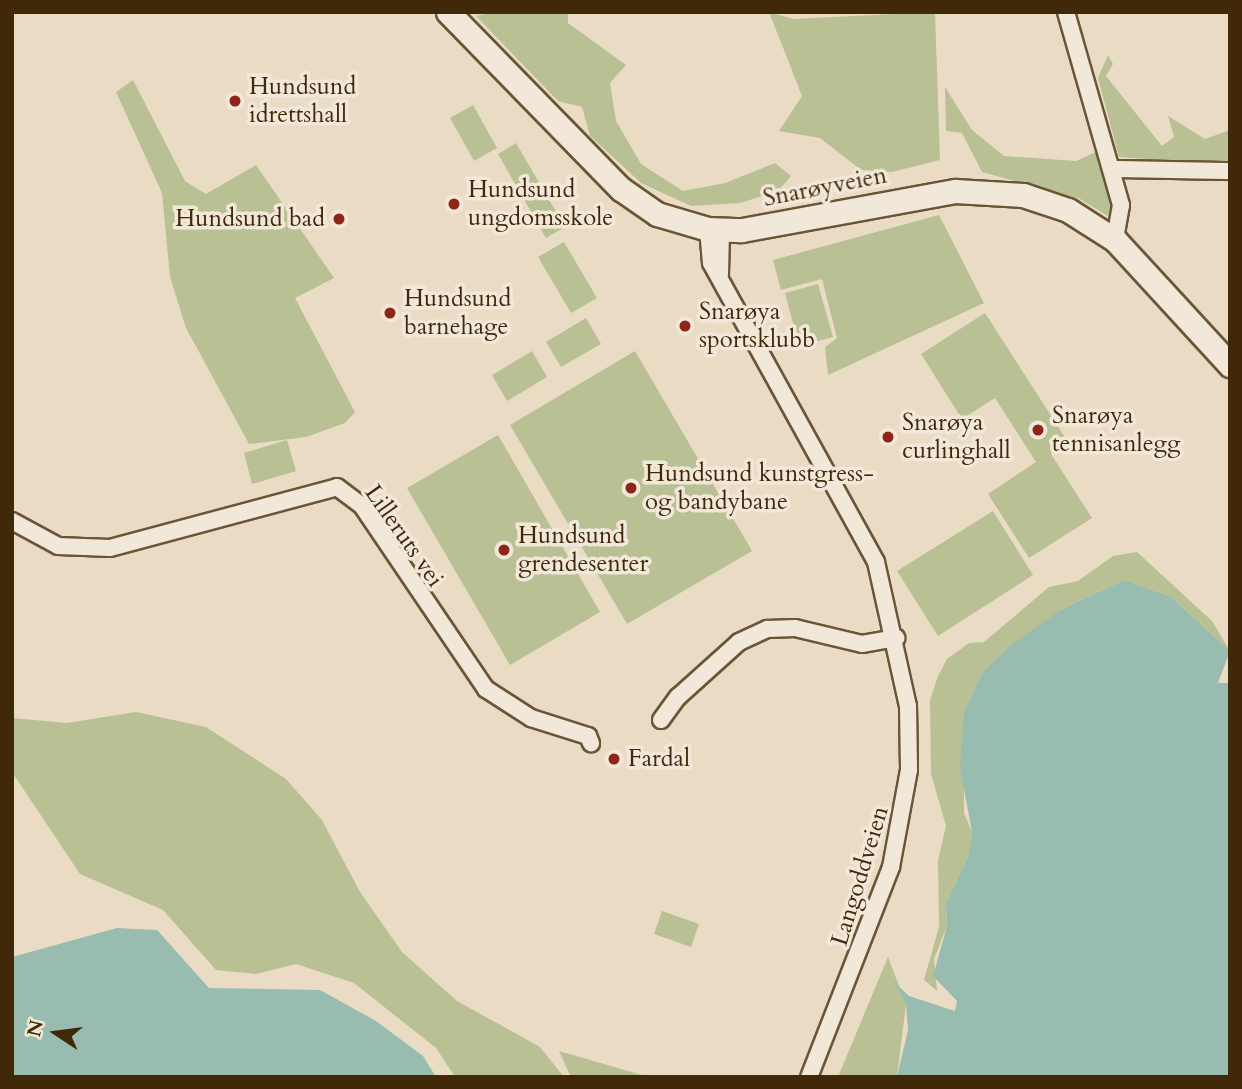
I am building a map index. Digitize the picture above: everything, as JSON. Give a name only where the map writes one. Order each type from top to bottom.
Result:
[{"type":"street","name":"Snarøyveien","points":[[448,12],[621,189],[657,214],[714,230],[981,190],[1068,210],[1115,240],[1230,365]]},
{"type":"street","points":[[1066,12],[1112,169],[1123,218],[1115,240]]},
{"type":"street","points":[[1112,169],[1230,172]]},
{"type":"street","name":"Langoddveien","points":[[714,230],[708,254],[852,512],[876,562],[896,638],[908,706],[905,810],[882,897],[809,1077]]},
{"type":"street","name":"Lilleruts vei","points":[[12,521],[58,546],[110,548],[318,490],[344,490],[362,506],[486,689],[508,706],[588,736],[591,743]]},
{"type":"street","points":[[661,720],[678,697],[739,642],[767,629],[795,628],[862,644],[896,638]]},
{"type":"green space","points":[[496,12],[568,12],[568,23],[626,65],[610,83],[616,121],[641,164],[683,191],[725,183],[775,163],[791,176],[778,191],[740,203],[691,206],[641,183],[590,136],[582,107],[558,101],[476,16]]},
{"type":"green space","points":[[769,12],[793,19],[935,12],[940,160],[892,172],[861,170],[820,138],[779,131],[802,96]]},
{"type":"green space","points":[[1108,55],[1113,64],[1106,76],[1162,146],[1174,137],[1168,116],[1205,139],[1230,130],[1230,165],[1119,157],[1098,78]]},
{"type":"green space","points":[[133,80],[185,181],[206,194],[256,165],[334,278],[295,298],[355,412],[345,423],[306,437],[249,444],[186,328],[170,277],[162,193],[116,92]]},
{"type":"green space","points":[[945,87],[972,130],[1004,156],[1076,161],[1098,151],[1116,221],[1080,199],[982,172],[962,133],[946,131]]},
{"type":"green space","points":[[473,105],[497,148],[474,161],[450,118]]},
{"type":"green space","points":[[516,143],[565,227],[546,238],[498,154]]},
{"type":"green space","points":[[939,215],[984,303],[828,375],[825,347],[837,338],[822,279],[781,290],[773,260]]},
{"type":"green space","points":[[564,242],[597,298],[571,313],[538,257]]},
{"type":"green space","points":[[818,284],[833,337],[799,346],[785,293]]},
{"type":"green space","name":"Snarøya tennisanlegg","points":[[985,313],[1068,442],[1051,454],[1092,518],[1029,558],[988,494],[1036,462],[995,398],[962,419],[921,354]]},
{"type":"green space","points":[[586,318],[601,344],[561,367],[546,342]]},
{"type":"green space","points":[[532,351],[547,377],[507,401],[492,375]]},
{"type":"green space","name":"Hundsund kunstgress- og bandybane","points":[[635,351],[752,551],[627,624],[510,425]]},
{"type":"green space","name":"Hundsund grendesenter","points":[[498,435],[600,612],[510,665],[407,488]]},
{"type":"green space","points":[[287,440],[296,471],[252,484],[244,453]]},
{"type":"green space","points":[[993,511],[1033,575],[938,636],[897,571]]},
{"type":"green space","points":[[1137,552],[1212,621],[1230,651],[1170,596],[1124,580],[1062,609],[982,673],[964,711],[964,813],[972,832],[968,857],[946,903],[947,926],[934,959],[937,991],[924,980],[939,927],[938,860],[946,826],[931,774],[930,700],[938,676],[947,659],[969,643],[984,642],[1049,587],[1078,581],[1113,556]]},
{"type":"green space","points":[[136,712],[206,727],[286,779],[322,820],[360,892],[402,952],[457,1001],[540,1047],[564,1077],[455,1077],[436,1048],[354,983],[296,964],[256,974],[216,970],[163,910],[80,874],[12,772],[12,718],[67,723]]},
{"type":"green space","points":[[662,911],[699,924],[691,947],[654,934]]},
{"type":"green space","points":[[888,957],[906,1004],[897,1077],[838,1077]]},
{"type":"green space","points":[[559,1051],[649,1077],[571,1077]]},
{"type":"water","points":[[1124,580],[1170,596],[1230,651],[1218,683],[1230,683],[1230,1077],[897,1077],[908,1030],[906,1004],[894,982],[909,996],[955,1011],[957,1001],[933,976],[947,926],[946,903],[968,857],[972,832],[960,768],[964,711],[982,673],[1013,643],[1062,609]]},
{"type":"water","points":[[117,928],[157,930],[209,988],[320,990],[376,1021],[423,1056],[436,1077],[12,1077],[12,957]]},
{"type":"place","name":"Hundsund idrettshall","points":[[235,101]]},
{"type":"place","name":"Hundsund ungdomsskole","points":[[454,204]]},
{"type":"place","name":"Hundsund bad","points":[[339,219]]},
{"type":"place","name":"Hundsund barnehage","points":[[390,313]]},
{"type":"place","name":"Snarøya sportsklubb","points":[[685,326]]},
{"type":"place","name":"Snarøya tennisanlegg","points":[[1038,430]]},
{"type":"place","name":"Snarøya curlinghall","points":[[888,437]]},
{"type":"place","name":"Hundsund kunstgress- og bandybane","points":[[631,488]]},
{"type":"place","name":"Hundsund grendesenter","points":[[504,550]]},
{"type":"place","name":"Fardal","points":[[614,759]]}]
